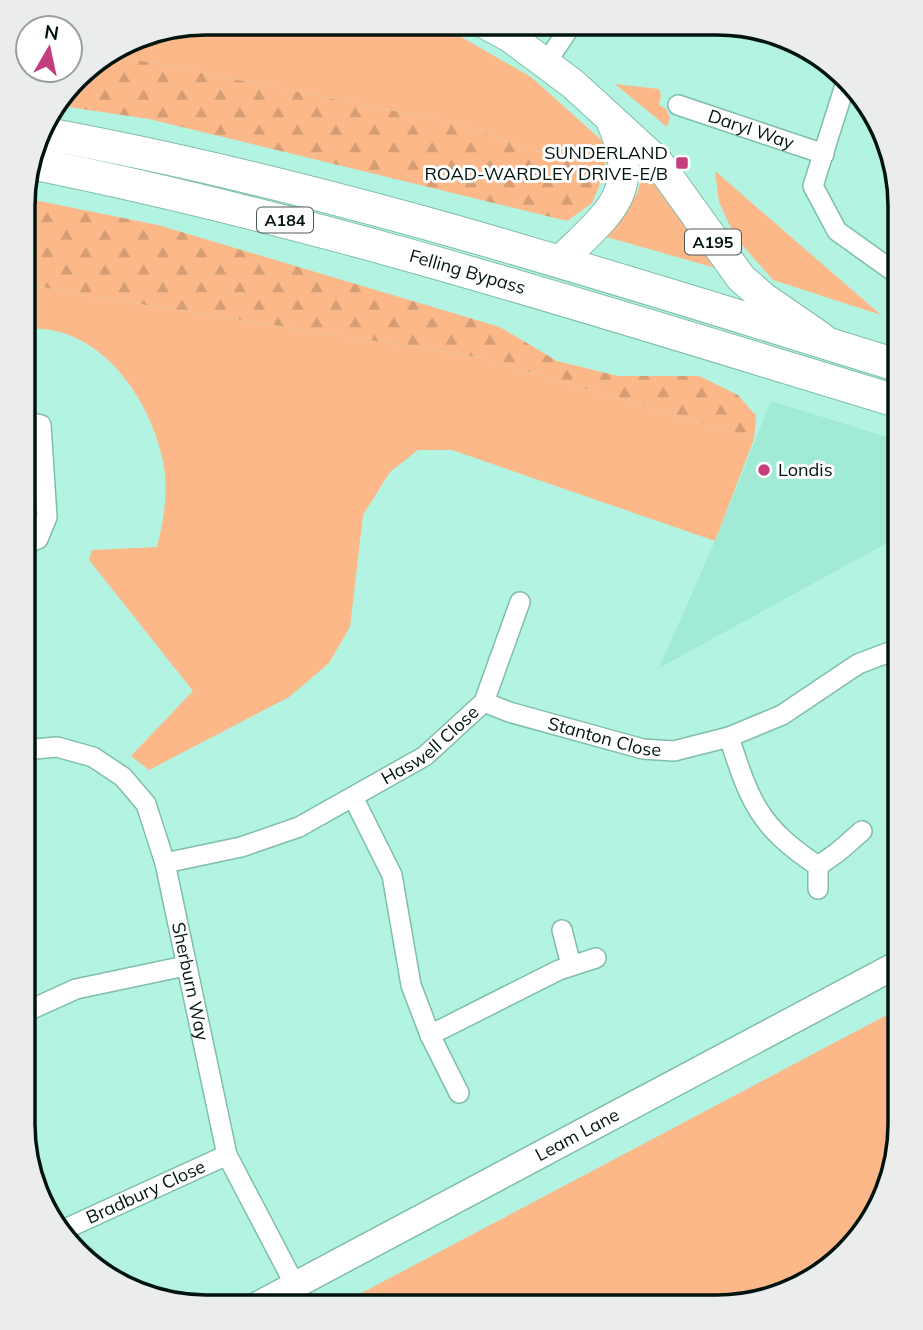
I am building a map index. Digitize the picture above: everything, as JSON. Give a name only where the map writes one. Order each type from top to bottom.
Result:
[{"type":"highway","name":"Felling Bypass","points":[[51,135],[141,151],[263,180],[560,261],[888,362]]},
{"type":"highway","name":"Felling Bypass","points":[[40,165],[280,218],[888,398]]},
{"type":"main road","name":"A195","points":[[503,35],[546,63],[657,161],[741,278],[764,298],[834,346]]},
{"type":"main road","name":"A195","points":[[560,261],[612,209],[623,187],[622,146],[610,118]]},
{"type":"main road","name":"Leam Lane","points":[[276,1295],[888,969]]},
{"type":"street","points":[[546,63],[565,35]]},
{"type":"street","points":[[843,90],[813,186],[837,231],[888,267]]},
{"type":"street","name":"Daryl Way","points":[[678,106],[824,154]]},
{"type":"street","points":[[35,424],[41,425],[47,517],[38,539],[35,540]]},
{"type":"street","name":"Haswell Close","points":[[165,863],[269,839],[354,799],[425,756],[484,702],[520,602]]},
{"type":"street","name":"Stanton Close","points":[[484,702],[509,712],[658,751],[684,749],[729,737],[782,715],[859,664],[888,653]]},
{"type":"street","points":[[729,737],[750,798],[770,829],[818,866]]},
{"type":"street","name":"Sherburn Way","points":[[35,749],[58,747],[75,750],[109,766],[146,804],[165,863],[227,1155],[295,1284]]},
{"type":"street","points":[[354,799],[392,875],[407,965],[430,1035],[460,1093]]},
{"type":"street","points":[[818,866],[862,831]]},
{"type":"street","points":[[818,866],[818,889]]},
{"type":"street","points":[[562,930],[571,965]]},
{"type":"street","points":[[430,1035],[571,965],[596,958]]},
{"type":"street","points":[[35,1008],[76,989],[185,966]]},
{"type":"street","name":"Bradbury Close","points":[[70,1227],[227,1155]]},
{"type":"shaded area","points":[[771,401],[888,437],[888,543],[659,668],[715,541]]},
{"type":"green space","points":[[458,35],[531,77],[608,146],[604,174],[450,122],[133,59],[119,59],[151,44],[183,36]]},
{"type":"green space","points":[[119,59],[133,59],[450,122],[604,174],[592,203],[567,221],[149,119],[67,107],[77,93],[102,70]]},
{"type":"green space","points":[[615,84],[659,89],[659,105],[666,109],[670,118],[667,127]]},
{"type":"green space","points":[[646,163],[719,269],[603,236],[637,194]]},
{"type":"green space","points":[[715,171],[881,315],[773,280],[735,237],[719,202]]},
{"type":"green space","points":[[35,200],[158,225],[500,327],[557,361],[618,376],[699,376],[738,395],[756,416],[754,439],[483,358],[63,292],[35,285]]},
{"type":"green space","points":[[35,285],[63,292],[483,358],[754,439],[715,541],[452,450],[418,450],[390,472],[363,515],[350,627],[329,663],[289,697],[149,770],[131,756],[193,691],[89,560],[92,550],[157,547],[165,504],[163,461],[146,412],[133,389],[116,368],[97,351],[75,338],[51,330],[35,329]]},
{"type":"green space","points":[[888,1014],[888,1136],[879,1179],[870,1200],[846,1237],[830,1253],[793,1277],[751,1292],[729,1295],[358,1295]]},
{"type":"place","name":"SUNDERLAND ROAD-WARDLEY DRIVE-E/B","points":[[682,163]]},
{"type":"place","name":"Londis","points":[[764,470]]}]
